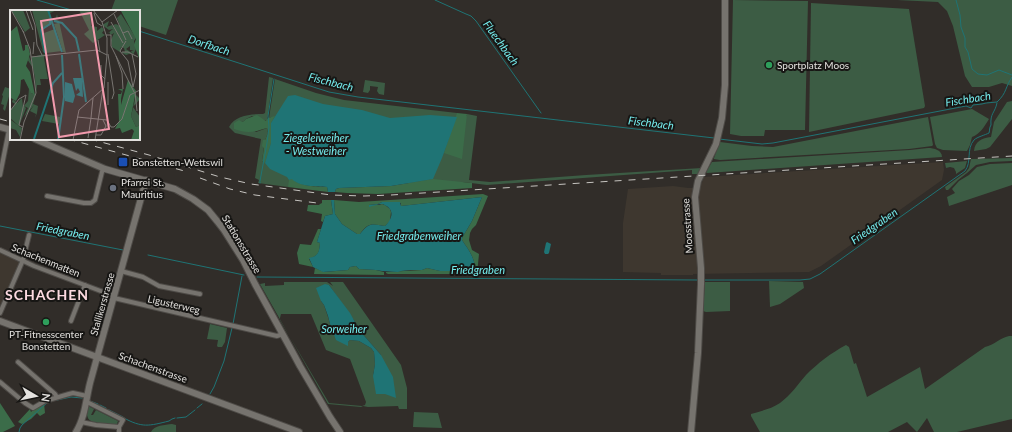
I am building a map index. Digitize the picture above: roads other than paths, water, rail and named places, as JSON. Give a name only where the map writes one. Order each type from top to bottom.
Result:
[{"type":"main road","name":"Moosstrasse","points":[[691,432],[698,353],[701,284],[695,190],[711,156],[722,118],[724,100],[725,0]]},
{"type":"main road","points":[[0,127],[10,130]]},
{"type":"main road","name":"Stationsstrasse","points":[[38,140],[103,168],[180,191],[200,204],[213,216],[224,230],[243,260],[300,367],[340,432]]},
{"type":"main road","name":"Stallikerstrasse","points":[[76,432],[88,400],[97,357],[146,180]]},
{"type":"main road","name":"Schachenstrasse","points":[[0,321],[205,396],[285,430],[299,432]]},
{"type":"street","points":[[0,175],[10,130]]},
{"type":"street","points":[[47,196],[84,204],[91,204],[95,200],[103,168]]},
{"type":"street","points":[[0,313],[23,260],[28,235]]},
{"type":"street","name":"Schachenmatten","points":[[0,250],[34,266],[114,297]]},
{"type":"street","points":[[121,271],[143,278],[159,286],[200,294]]},
{"type":"street","name":"Schachenmatten","points":[[71,321],[85,285]]},
{"type":"street","name":"Ligusterweg","points":[[114,297],[277,336],[283,334]]},
{"type":"street","points":[[18,362],[57,397]]},
{"type":"street","points":[[0,382],[33,408],[45,401],[73,393],[123,420],[119,427],[119,432]]},
{"type":"street","points":[[81,422],[119,427]]},
{"type":"water","name":"Ziegeleiweiher - Westweiher","points":[[295,95],[323,104],[362,110],[390,118],[430,115],[457,117],[433,179],[391,186],[339,188],[336,189],[335,192],[328,192],[327,187],[304,185],[295,182],[292,179],[289,180],[287,177],[270,169],[265,163],[271,143],[271,123],[288,96]]},
{"type":"water","name":"Friedgrabenweiher","points":[[482,197],[472,221],[462,238],[474,261],[475,269],[473,271],[440,271],[427,268],[422,270],[398,272],[359,269],[356,266],[350,267],[348,270],[323,272],[313,267],[309,258],[316,255],[318,252],[320,243],[317,242],[325,216],[333,214],[331,200],[334,200],[335,214],[342,224],[357,234],[360,234],[366,227],[371,225],[385,226],[391,217],[391,212],[388,207],[382,204],[369,207],[369,205],[382,202],[400,202],[401,206]]},
{"type":"water","points":[[547,242],[551,244],[549,253],[545,254],[544,252]]},
{"type":"water","name":"Sorweiher","points":[[325,284],[329,285],[350,313],[360,331],[381,355],[393,377],[396,398],[385,394],[376,394],[373,376],[375,364],[374,352],[371,348],[359,341],[350,340],[348,342],[348,346],[336,340],[324,305],[316,288]]},
{"type":"waterway","name":"Dorfbach","points":[[37,0],[72,10]]},
{"type":"waterway","name":"Fluechbach","points":[[435,0],[471,16],[476,21],[541,113]]},
{"type":"waterway","points":[[956,0],[960,15],[961,27],[965,38],[965,47],[968,52],[972,69],[978,74],[987,75],[999,70],[1012,75]]},
{"type":"waterway","name":"Fischbach","points":[[140,31],[329,92],[358,97],[714,138]]},
{"type":"waterway","name":"Fischbach","points":[[719,139],[762,144],[773,143],[966,106],[971,108],[973,105],[997,102],[1003,96],[1012,77]]},
{"type":"waterway","name":"Fischbach","points":[[260,181],[267,143],[269,127],[268,116],[274,79]]},
{"type":"waterway","name":"Friedgraben","points":[[705,280],[800,280],[810,279],[820,274],[965,171],[968,164],[970,147],[975,139],[989,133],[991,118],[997,103]]},
{"type":"waterway","name":"Friedgraben","points":[[0,226],[123,250]]},
{"type":"waterway","name":"Friedgraben","points":[[148,255],[244,275]]},
{"type":"waterway","points":[[233,324],[242,276]]},
{"type":"waterway","name":"Friedgraben","points":[[257,277],[698,280]]},
{"type":"waterway","points":[[210,394],[224,361],[232,328]]},
{"type":"waterway","points":[[57,400],[71,397],[82,398]]},
{"type":"waterway","points":[[90,401],[98,404]]},
{"type":"waterway","points":[[19,432],[22,425],[48,402]]},
{"type":"waterway","points":[[197,408],[202,404]]},
{"type":"waterway","points":[[100,405],[106,408]]},
{"type":"waterway","points":[[109,410],[123,417]]},
{"type":"waterway","points":[[177,418],[186,417],[195,410]]},
{"type":"waterway","points":[[124,418],[141,425],[162,423],[175,418]]},
{"type":"railway","points":[[0,119],[10,122]]},
{"type":"railway","points":[[72,140],[188,172]]},
{"type":"railway","points":[[94,140],[220,177],[251,184],[331,195],[364,196],[1012,156]]},
{"type":"railway","points":[[200,178],[230,189],[255,195],[317,203]]},
{"type":"place","name":"Sportplatz Moos","points":[[769,65]]},
{"type":"place","name":"Bonstetten-Wettswil","points":[[123,162]]},
{"type":"place","name":"Pfarrei St. Mauritius","points":[[113,188]]},
{"type":"place","name":"PT-Fitnesscenter Bonstetten","points":[[46,322]]},
{"type":"district","name":"SCHACHEN","points":[[47,295]]}]
